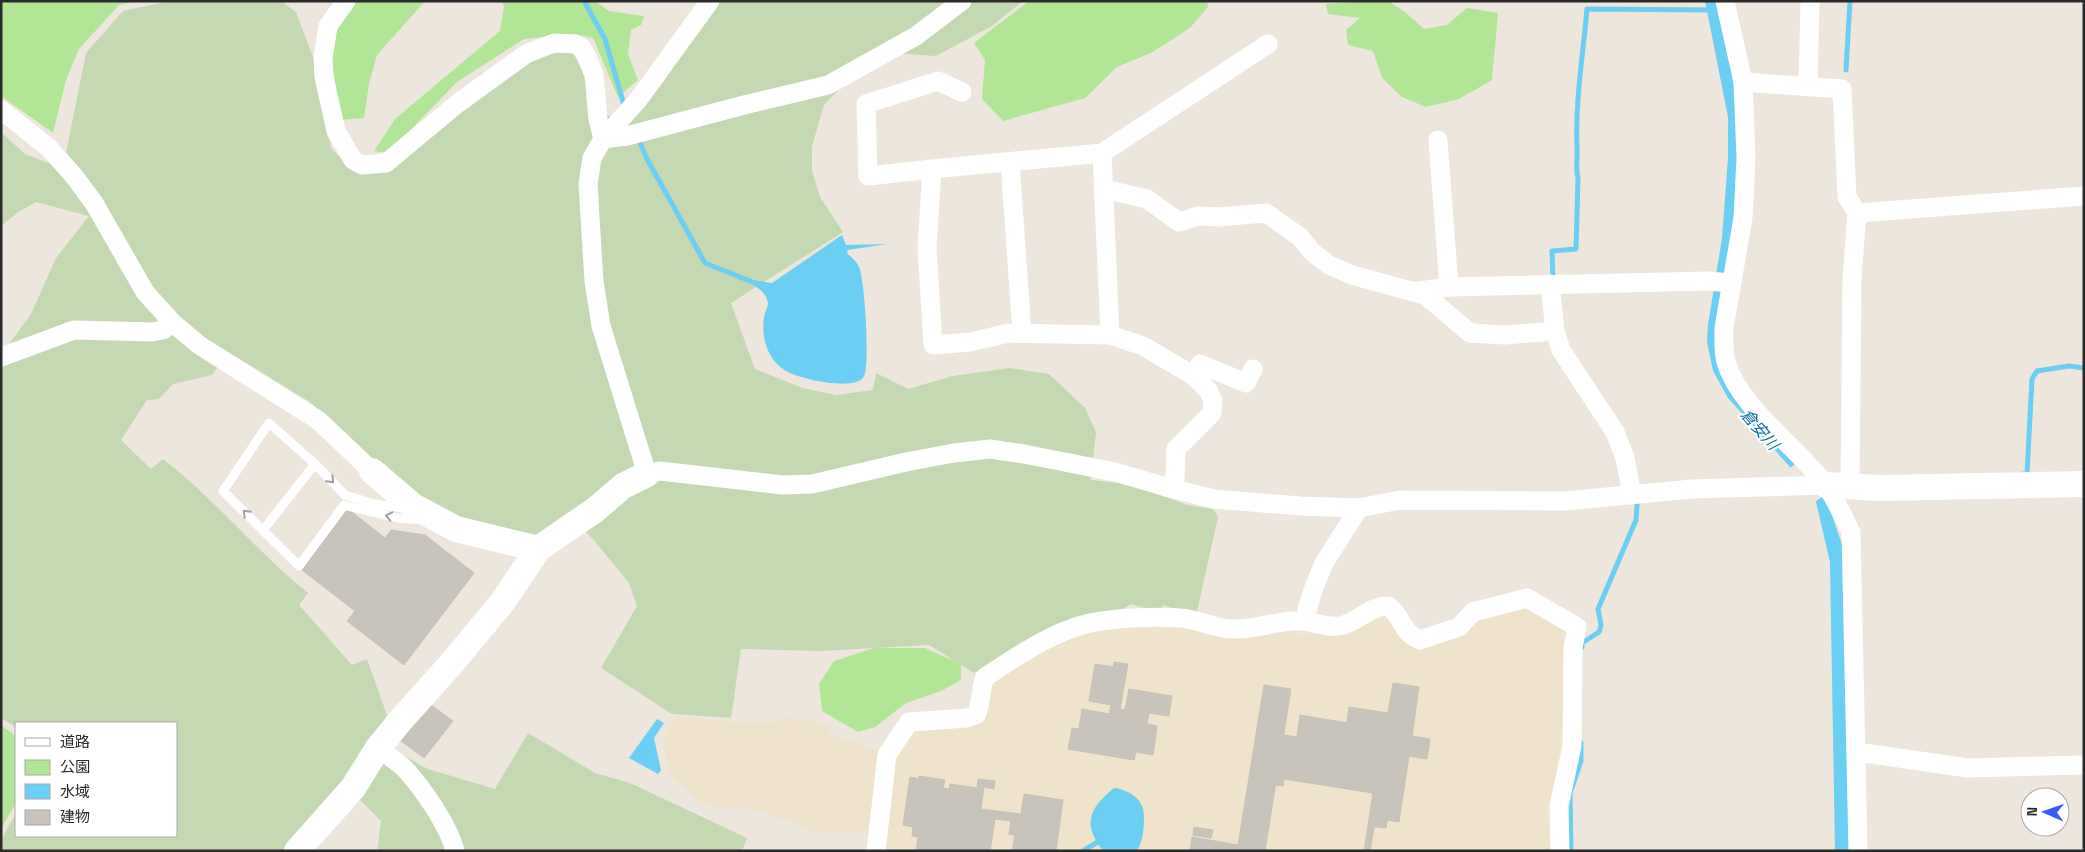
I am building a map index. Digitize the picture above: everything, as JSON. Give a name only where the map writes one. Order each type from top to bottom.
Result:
[{"type":"street","points":[[346,1],[328,26],[323,58],[324,77],[336,131],[353,160],[358,163],[374,166],[386,163],[457,104],[526,54],[554,43],[575,44],[582,48],[594,75],[598,119],[603,139]]},
{"type":"street","points":[[646,474],[604,335],[594,281],[588,184],[592,158],[603,139],[638,100],[710,1]]},
{"type":"street","points":[[603,139],[627,136],[828,85],[916,36],[962,1]]},
{"type":"street","points":[[1725,1],[1743,82],[1746,158],[1745,190],[1736,263],[1724,282],[1724,345],[1726,363],[1740,389],[1768,424],[1806,462],[1824,486],[1851,532],[1858,851]]},
{"type":"street","points":[[1808,86],[1810,1]]},
{"type":"street","points":[[962,92],[938,80],[866,104],[868,176],[1102,153],[1268,44]]},
{"type":"street","points":[[1743,82],[1842,89],[1847,197],[1856,213],[1852,278],[1824,486]]},
{"type":"street","points":[[1,110],[49,148],[74,176],[94,203],[145,292],[173,323],[199,345],[318,420],[372,471],[413,506],[456,529],[538,549]]},
{"type":"street","points":[[1438,140],[1449,287]]},
{"type":"street","points":[[1102,153],[1110,335]]},
{"type":"street","points":[[1010,162],[1022,333]]},
{"type":"street","points":[[932,169],[927,248],[933,345],[970,342],[1009,333],[1110,335],[1143,346],[1194,376],[1208,390],[1213,401],[1212,413],[1176,449],[1175,480],[1166,487]]},
{"type":"street","points":[[1104,189],[1147,199],[1179,222],[1198,216],[1218,217],[1266,214],[1300,237],[1312,252],[1329,266],[1352,275],[1425,296],[1470,333],[1505,335],[1556,331]]},
{"type":"street","points":[[1856,213],[2084,196]]},
{"type":"street","points":[[1412,292],[1449,287],[1724,282]]},
{"type":"street","points":[[1552,284],[1556,331],[1561,350],[1615,432],[1625,458],[1632,495]]},
{"type":"street","points":[[1,356],[74,330],[152,332],[162,330],[173,323]]},
{"type":"street","points":[[1194,376],[1200,364],[1246,383],[1253,369]]},
{"type":"street","points":[[297,851],[353,788],[378,748],[504,600],[538,549],[595,510],[623,486],[646,474],[660,471],[783,485],[812,484],[906,462],[954,453],[990,449],[1115,472],[1166,487],[1214,498],[1300,506],[1359,508],[1400,500],[1565,502],[1692,488],[1824,486],[1880,488],[2084,484]]},
{"type":"street","points":[[1304,621],[1313,590],[1324,563],[1359,508]]},
{"type":"street","points":[[876,851],[886,755],[909,722],[967,718],[976,715],[980,708],[982,686],[985,677],[1052,636],[1086,624],[1121,619],[1181,618],[1227,629],[1245,630],[1294,620],[1330,626],[1344,625],[1374,609],[1388,606],[1393,609],[1409,636],[1420,640],[1459,627],[1473,612],[1526,598],[1577,627],[1573,648],[1572,746],[1559,806],[1560,851]]},
{"type":"street","points":[[378,748],[405,770],[435,811],[452,840],[455,851]]},
{"type":"street","points":[[1856,752],[1968,768],[2084,765]]},
{"type":"lane","points":[[269,423],[315,464],[345,495],[376,504],[428,514],[414,520],[344,505],[299,566],[223,490],[269,423]]},
{"type":"lane","points":[[263,530],[315,464]]},
{"type":"shaded area","points":[[1527,604],[1569,630],[1565,745],[1553,851],[882,851],[891,762],[912,729],[964,726],[994,679],[1066,636],[1096,627],[1294,625],[1296,635],[1348,630],[1385,612],[1403,637]]},
{"type":"shaded area","points":[[678,716],[735,722],[773,722],[786,718],[830,724],[830,734],[845,740],[858,742],[863,747],[882,749],[872,833],[813,832],[790,821],[766,813],[740,807],[718,808],[700,802],[669,774],[663,738]]},
{"type":"green space","points":[[1,1],[136,1],[119,5],[79,49],[66,80],[53,133],[1,96]]},
{"type":"green space","points":[[170,1],[281,1],[296,12],[313,57],[331,148],[353,170],[386,167],[532,60],[559,48],[573,53],[585,77],[590,109],[628,123],[661,85],[719,1],[1023,1],[992,26],[936,56],[875,52],[824,105],[812,146],[812,171],[820,197],[843,232],[731,303],[755,369],[802,388],[836,395],[873,390],[876,373],[908,389],[953,376],[1009,368],[1049,374],[1085,408],[1096,432],[1091,480],[1135,485],[1187,505],[1213,509],[1218,517],[1196,616],[1163,605],[1160,612],[1131,604],[1123,609],[1061,626],[974,673],[929,645],[820,651],[741,649],[731,718],[672,714],[601,668],[637,606],[629,583],[593,539],[570,517],[536,540],[435,512],[373,461],[310,402],[228,352],[212,375],[173,384],[159,399],[147,400],[121,440],[151,469],[163,459],[200,491],[308,593],[299,605],[352,665],[367,659],[388,718],[348,774],[282,851],[3,851],[1,840],[15,815],[15,837],[178,837],[178,722],[15,722],[15,726],[1,718],[1,355],[31,314],[56,258],[89,216],[36,202],[18,212],[1,226],[1,132],[25,154],[48,163],[66,153],[86,53],[123,11]]},
{"type":"green space","points":[[354,1],[425,1],[377,55],[369,84],[364,118],[340,120],[332,61],[337,30]]},
{"type":"green space","points":[[502,1],[595,1],[609,11],[644,16],[641,25],[631,30],[628,54],[638,80],[618,97],[593,38],[575,34],[524,39],[457,82],[388,153],[374,151],[395,119],[500,31],[504,6]]},
{"type":"green space","points":[[1029,1],[1207,1],[1208,7],[1190,28],[1151,53],[1117,67],[1085,98],[1003,121],[982,99],[985,60],[974,43]]},
{"type":"green space","points":[[1388,1],[1405,12],[1424,29],[1447,25],[1467,8],[1498,13],[1492,80],[1459,99],[1426,107],[1402,97],[1382,78],[1373,51],[1348,45],[1346,30],[1360,18],[1328,14],[1326,4]]},
{"type":"green space","points":[[874,648],[925,648],[961,664],[961,680],[941,691],[906,703],[875,727],[858,732],[822,711],[819,684],[834,661]]},
{"type":"green space","points":[[1,725],[15,735],[15,805],[1,829]]},
{"type":"green space","points":[[528,733],[595,773],[630,783],[747,838],[742,851],[377,851],[381,821],[357,797],[393,750],[428,769],[495,789]]},
{"type":"water","name":"倉安川","points":[[1705,1],[1719,1],[1736,91],[1740,158],[1719,360],[1826,498],[1845,553],[1849,851],[1835,851],[1830,562],[1816,502],[1790,467],[1728,398],[1713,371],[1707,342],[1722,238],[1728,158],[1728,117]]},
{"type":"water","points":[[842,235],[846,245],[887,244],[848,250],[847,253],[858,265],[861,275],[867,357],[864,376],[859,381],[840,384],[816,381],[795,375],[775,362],[767,349],[765,341],[763,325],[768,305],[767,299],[762,291],[751,284],[752,280],[772,283]]},
{"type":"water","points":[[657,719],[664,723],[654,738],[661,770],[658,774],[629,758]]},
{"type":"water","points":[[1114,788],[1130,793],[1142,806],[1144,829],[1141,843],[1136,851],[1103,851],[1092,832],[1091,817],[1094,810]]},
{"type":"pier","points":[[1796,463],[1825,494],[1814,503],[1789,469]]},
{"type":"building","points":[[348,509],[385,538],[391,530],[425,535],[474,573],[404,665],[347,621],[355,611],[302,570]]},
{"type":"building","points":[[1114,662],[1128,664],[1120,709],[1125,710],[1129,689],[1172,696],[1169,716],[1149,713],[1147,724],[1157,726],[1153,755],[1136,752],[1134,760],[1068,749],[1072,728],[1079,729],[1082,709],[1109,714],[1111,705],[1089,701],[1095,664],[1113,667]]},
{"type":"building","points":[[1393,683],[1419,687],[1412,736],[1430,739],[1427,759],[1409,756],[1399,822],[1387,820],[1386,828],[1368,826],[1373,793],[1284,779],[1283,786],[1276,785],[1284,735],[1297,737],[1300,715],[1347,723],[1349,707],[1388,713]]},
{"type":"building","points":[[1264,685],[1291,689],[1265,851],[1190,851],[1192,837],[1238,845]]},
{"type":"building","points":[[430,704],[453,721],[424,758],[401,741]]},
{"type":"building","points":[[919,776],[945,780],[943,788],[949,789],[950,784],[977,788],[978,779],[995,781],[994,789],[984,787],[981,809],[1021,814],[1024,794],[1063,800],[1056,851],[1012,850],[1015,835],[1009,834],[1011,821],[995,819],[990,851],[916,851],[918,837],[912,836],[913,827],[903,825],[910,777],[919,779]]},
{"type":"building","points":[[1368,826],[1374,827],[1370,851],[1364,851]]},
{"type":"building","points":[[1194,827],[1213,830],[1211,838],[1193,835]]},
{"type":"waterway","points":[[584,1],[605,39],[624,105]]},
{"type":"waterway","points":[[1846,70],[1850,1]]},
{"type":"waterway","points":[[1553,282],[1552,251],[1576,249],[1577,113],[1587,9],[1713,10]]},
{"type":"waterway","points":[[638,138],[647,159],[705,263],[755,283]]},
{"type":"waterway","points":[[2023,474],[2027,474],[2032,379],[2037,371],[2069,366],[2084,368]]},
{"type":"waterway","points":[[1582,647],[1582,643],[1599,632],[1601,625],[1598,609],[1636,520],[1637,505]]},
{"type":"waterway","points":[[1571,851],[1570,793],[1581,761],[1581,743]]},
{"type":"waterway","points":[[1083,851],[1101,840]]}]
